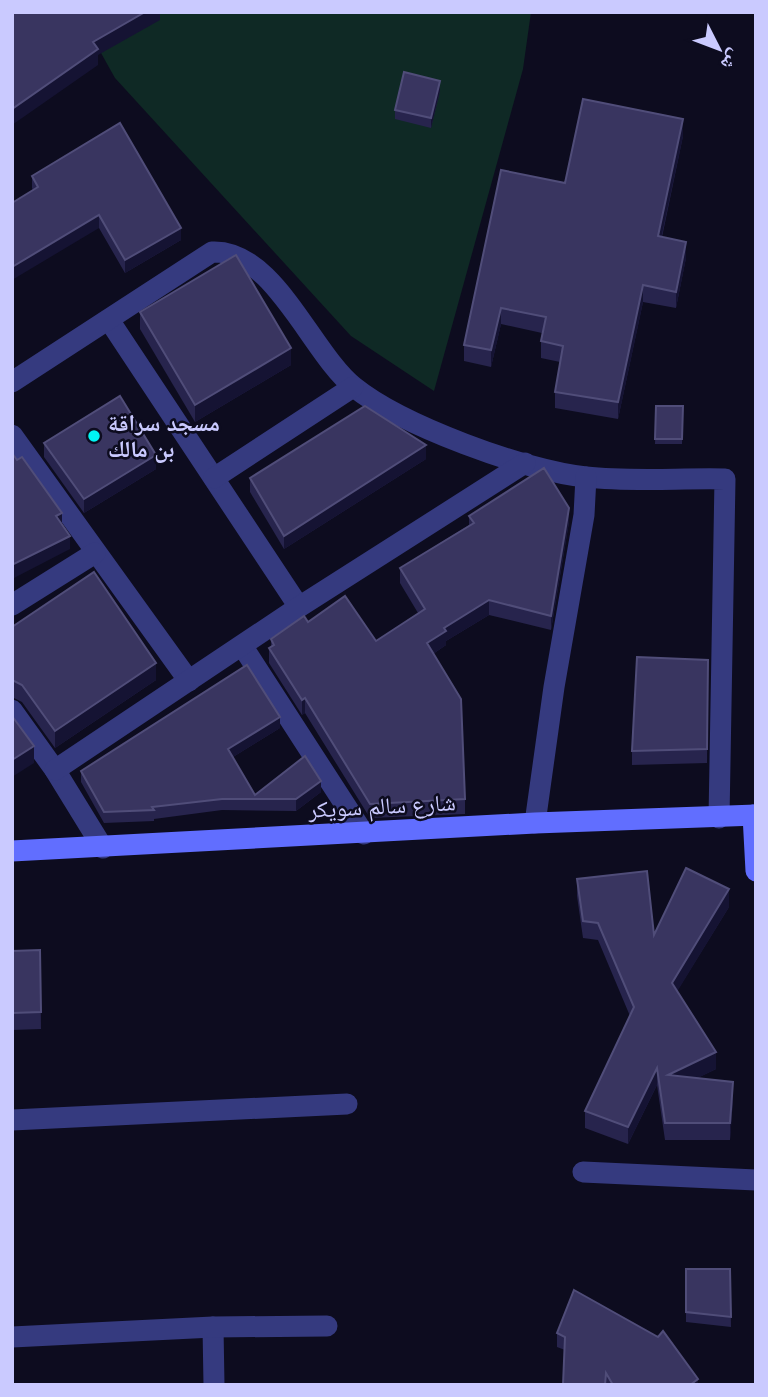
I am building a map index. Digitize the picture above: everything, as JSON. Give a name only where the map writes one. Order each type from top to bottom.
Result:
[{"type":"street","points":[[12,382],[212,252],[227,251],[256,267],[353,387],[414,422],[525,464],[586,477],[725,479],[719,818]]},
{"type":"street","points":[[109,320],[299,607]]},
{"type":"street","points":[[214,478],[353,387]]},
{"type":"street","points":[[12,435],[189,681]]},
{"type":"street","points":[[55,770],[243,647],[299,607],[525,464]]},
{"type":"street","points":[[534,823],[584,515],[586,477]]},
{"type":"street","points":[[12,606],[95,553]]},
{"type":"street","points":[[243,647],[364,834]]},
{"type":"street","points":[[12,710],[55,770],[103,848]]},
{"type":"street","points":[[754,815],[756,872]]},
{"type":"street","name":"شارع سالم سويكر","points":[[12,851],[534,823],[754,815]]},
{"type":"street","points":[[12,1120],[347,1104]]},
{"type":"street","points":[[583,1172],[756,1180]]},
{"type":"street","points":[[12,1337],[213,1327],[327,1326]]},
{"type":"street","points":[[213,1327],[214,1385]]},
{"type":"green space","points":[[78,12],[531,12],[523,69],[434,391],[351,336],[115,78]]},
{"type":"building","points":[[12,12],[145,12],[93,42],[98,49],[12,109]]},
{"type":"building","points":[[404,72],[440,81],[431,118],[395,110]]},
{"type":"building","points":[[583,99],[683,119],[658,236],[686,242],[676,292],[643,285],[618,402],[555,392],[563,346],[541,341],[546,317],[501,308],[491,350],[464,345],[501,170],[565,183]]},
{"type":"building","points":[[120,123],[181,228],[125,260],[99,215],[12,267],[12,203],[38,187],[32,176]]},
{"type":"building","points":[[236,255],[291,348],[195,405],[140,312]]},
{"type":"building","points":[[120,396],[156,455],[84,499],[44,443]]},
{"type":"building","points":[[365,406],[426,445],[284,536],[250,478]]},
{"type":"building","points":[[656,406],[683,406],[682,439],[655,439]]},
{"type":"building","points":[[12,453],[17,460],[22,457],[62,513],[56,516],[70,536],[12,565]]},
{"type":"building","points":[[544,468],[569,508],[551,616],[489,600],[444,628],[446,631],[427,643],[461,699],[465,799],[370,804],[305,698],[302,700],[269,648],[274,645],[271,639],[304,616],[308,622],[345,596],[376,641],[425,609],[400,568],[474,523],[469,516]]},
{"type":"building","points":[[94,572],[156,663],[55,731],[22,685],[12,680],[12,627]]},
{"type":"building","points":[[637,657],[708,660],[707,749],[632,751]]},
{"type":"building","points":[[247,665],[280,717],[228,749],[255,795],[305,756],[321,781],[296,799],[222,799],[152,807],[154,810],[104,812],[81,771]]},
{"type":"building","points":[[12,716],[34,746],[12,760]]},
{"type":"building","points":[[686,868],[729,889],[672,983],[716,1052],[668,1075],[733,1082],[730,1123],[665,1123],[657,1068],[628,1127],[585,1111],[634,1007],[598,923],[583,921],[577,879],[647,871],[654,935]]},
{"type":"building","points":[[40,950],[41,1012],[12,1013],[12,951]]},
{"type":"building","points":[[686,1269],[730,1269],[731,1317],[686,1312]]},
{"type":"building","points":[[574,1290],[658,1337],[663,1331],[698,1379],[690,1385],[613,1385],[606,1373],[605,1385],[563,1385],[565,1337],[557,1333]]},
{"type":"place","name":"مسجد سراقة بن مالك","points":[[94,436]]}]
